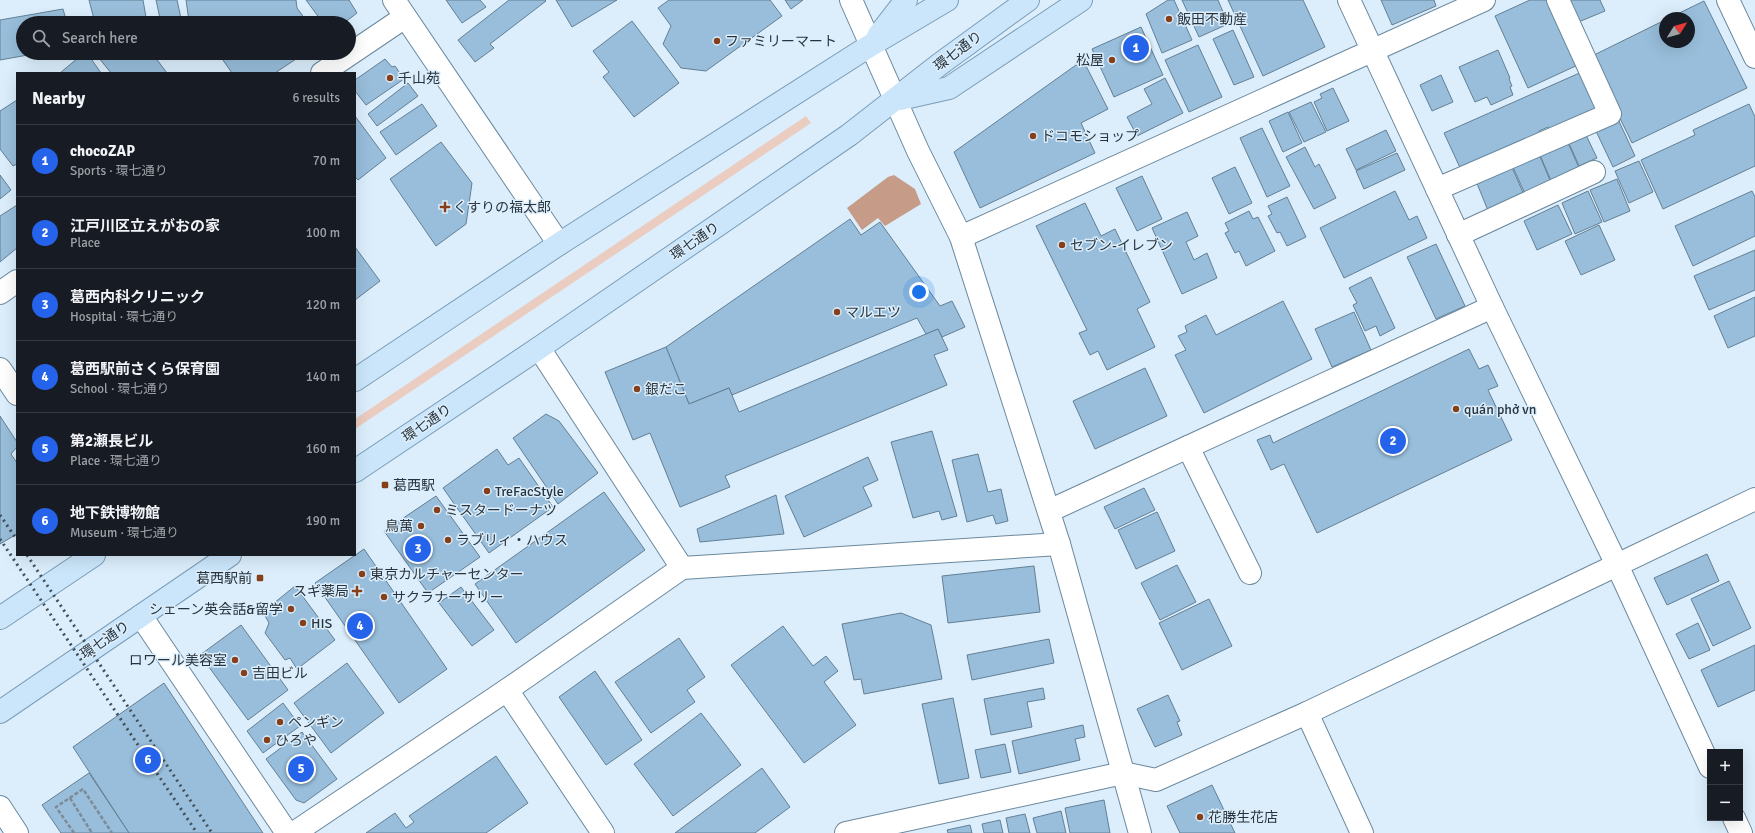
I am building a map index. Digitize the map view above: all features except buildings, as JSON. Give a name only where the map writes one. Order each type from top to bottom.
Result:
[{"type":"main road","points":[[871,45],[906,0]]},
{"type":"main road","points":[[356,379],[559,244],[871,45],[948,0]]},
{"type":"main road","name":"環七通り","points":[[356,470],[539,348],[850,135],[940,64],[1028,0]]},
{"type":"main road","points":[[895,100],[949,88],[1081,0]]},
{"type":"main road","points":[[0,618],[93,556]]},
{"type":"main road","name":"環七通り","points":[[0,712],[141,616],[188,582],[228,556]]},
{"type":"street","points":[[851,0],[895,100],[961,237],[1059,544],[1140,833]]},
{"type":"street","points":[[1349,0],[1492,307],[1617,565],[1707,760]]},
{"type":"street","points":[[961,237],[1484,0]]},
{"type":"street","points":[[1437,189],[1610,114],[1558,0]]},
{"type":"street","points":[[1728,0],[1755,57]]},
{"type":"street","points":[[356,45],[400,8],[559,244]]},
{"type":"street","points":[[323,72],[338,60]]},
{"type":"street","points":[[1458,235],[1594,172]]},
{"type":"street","points":[[0,293],[16,282]]},
{"type":"street","points":[[1049,511],[1492,307]]},
{"type":"street","points":[[539,348],[682,568]]},
{"type":"street","points":[[0,369],[16,393]]},
{"type":"street","points":[[1188,447],[1250,573]]},
{"type":"street","points":[[846,833],[1123,772],[1156,780],[1307,713],[1755,500]]},
{"type":"street","points":[[294,833],[507,690],[682,568],[1059,544]]},
{"type":"street","points":[[141,616],[287,833]]},
{"type":"street","points":[[507,690],[603,833]]},
{"type":"street","points":[[1307,713],[1362,833]]},
{"type":"street","points":[[0,807],[17,833]]},
{"type":"street","points":[[1735,821],[1741,833]]},
{"type":"path","points":[[74,833],[56,807],[83,789],[112,833]]},
{"type":"path","points":[[70,798],[92,833]]},
{"type":"shaded area","points":[[806,116],[811,123],[356,428],[356,418]]},
{"type":"shaded area","points":[[894,175],[915,189],[921,204],[885,226],[878,218],[862,230],[847,208],[888,177]]},
{"type":"railway","points":[[0,515],[16,539]]},
{"type":"railway","points":[[0,539],[197,833]]},
{"type":"railway","points":[[28,556],[212,833]]},
{"type":"place","name":"飯田不動産","points":[[1169,19]]},
{"type":"place","name":"ファミリーマート","points":[[717,41]]},
{"type":"place","name":"chocoZAP","points":[[1136,48]]},
{"type":"place","name":"松屋","points":[[1112,60]]},
{"type":"place","name":"千山苑","points":[[390,78]]},
{"type":"place","name":"ドコモショップ","points":[[1033,136]]},
{"type":"place","name":"くすりの福太郎","points":[[445,207]]},
{"type":"place","name":"セブン-イレブン","points":[[1062,245]]},
{"type":"place","name":"マルエツ","points":[[837,312]]},
{"type":"place","name":"銀だこ","points":[[637,389]]},
{"type":"place","name":"quán phở vn","points":[[1456,409]]},
{"type":"place","name":"江戸川区立えがおの家","points":[[1393,441]]},
{"type":"place","name":"葛西駅","points":[[385,485]]},
{"type":"place","name":"TreFacStyle","points":[[487,491]]},
{"type":"place","name":"ミスタードーナツ","points":[[437,510]]},
{"type":"place","name":"鳥萬","points":[[421,526]]},
{"type":"place","name":"ラブリィ・ハウス","points":[[448,540]]},
{"type":"place","name":"葛西内科クリニック","points":[[418,549]]},
{"type":"place","name":"東京カルチャーセンター","points":[[362,574]]},
{"type":"place","name":"葛西駅前","points":[[260,578]]},
{"type":"place","name":"スギ薬局","points":[[357,591]]},
{"type":"place","name":"サクラナーサリー","points":[[384,597]]},
{"type":"place","name":"シェーン英会話&留学","points":[[291,609]]},
{"type":"place","name":"HIS","points":[[303,623]]},
{"type":"place","name":"葛西駅前さくら保育園","points":[[360,626]]},
{"type":"place","name":"ロワール美容室","points":[[235,660]]},
{"type":"place","name":"吉田ビル","points":[[244,673]]},
{"type":"place","name":"ペンギン","points":[[280,722]]},
{"type":"place","name":"ひろや","points":[[267,740]]},
{"type":"place","name":"地下鉄博物館","points":[[148,760]]},
{"type":"place","name":"第2瀬長ビル","points":[[301,769]]},
{"type":"place","name":"花勝生花店","points":[[1200,817]]}]
